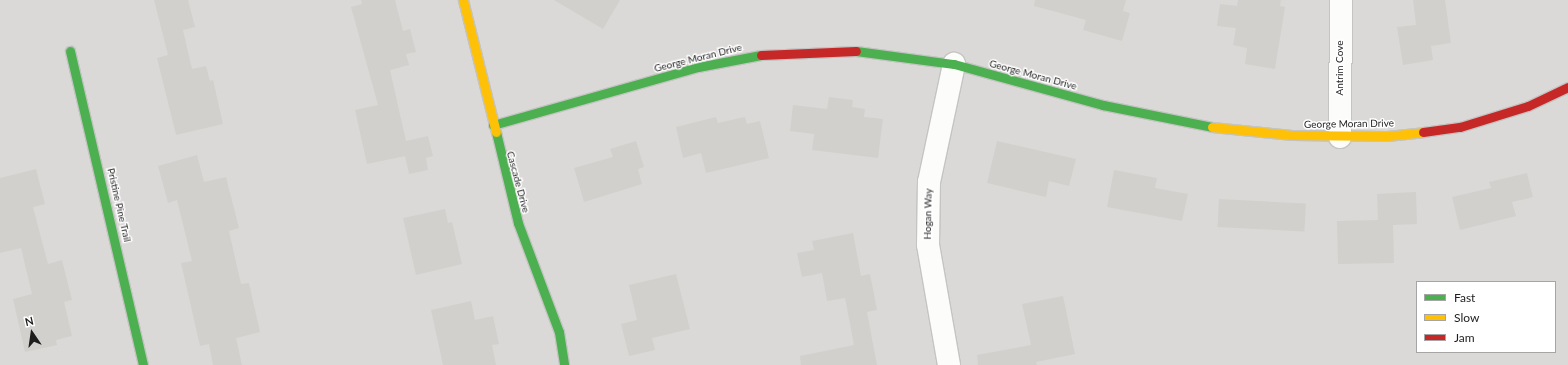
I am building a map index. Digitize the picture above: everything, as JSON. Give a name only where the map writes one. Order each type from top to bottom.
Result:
[{"type":"street","name":"Cascade Drive","points":[[463,0],[492,124],[518,223],[558,332],[564,365]]},
{"type":"street","name":"Antrim Cove","points":[[1340,137],[1341,0]]},
{"type":"street","name":"George Moran Drive","points":[[492,124],[698,67],[765,54],[832,49],[900,54],[954,64],[1102,105],[1196,125],[1340,137],[1460,127],[1528,106],[1568,87]]},
{"type":"street","name":"Pristine Pine Trail","points":[[70,51],[143,365]]},
{"type":"street","name":"Hogan Way","points":[[949,365],[928,229],[929,182],[954,64]]},
{"type":"shaded area","points":[[0,0],[1568,0],[1568,365],[0,365]]},
{"type":"building","points":[[154,0],[188,0],[195,27],[183,30],[192,69],[206,66],[210,81],[213,80],[223,124],[176,135],[157,58],[168,55]]},
{"type":"building","points":[[361,0],[395,0],[403,31],[410,29],[416,52],[406,54],[409,65],[390,70],[406,141],[428,136],[433,156],[426,158],[428,170],[409,174],[405,156],[367,164],[355,110],[378,105],[351,7],[362,4]]},
{"type":"building","points":[[554,0],[620,0],[603,29]]},
{"type":"building","points":[[1035,0],[1126,0],[1123,11],[1130,13],[1122,41],[1083,30],[1086,20],[1034,6]]},
{"type":"building","points":[[1238,0],[1281,0],[1280,6],[1285,7],[1275,69],[1245,64],[1247,48],[1233,45],[1236,28],[1217,26],[1220,4],[1237,6]]},
{"type":"building","points":[[1413,0],[1445,0],[1451,43],[1431,46],[1433,60],[1403,65],[1397,27],[1416,25]]},
{"type":"building","points":[[829,97],[853,100],[852,107],[865,109],[864,117],[883,119],[878,158],[812,150],[814,134],[790,131],[793,105],[827,109]]},
{"type":"building","points":[[716,117],[718,123],[745,117],[747,124],[760,121],[769,158],[706,173],[701,153],[683,158],[676,127]]},
{"type":"building","points":[[636,141],[644,167],[638,169],[642,184],[584,202],[574,168],[613,157],[610,149]]},
{"type":"building","points":[[997,141],[1076,159],[1069,186],[1049,181],[1046,197],[987,183]]},
{"type":"building","points":[[197,155],[204,182],[226,177],[239,228],[229,231],[241,284],[249,283],[260,332],[236,338],[242,365],[213,365],[209,344],[200,346],[181,263],[192,261],[177,200],[168,203],[158,166]]},
{"type":"building","points":[[36,169],[45,204],[33,207],[48,264],[62,260],[72,300],[64,302],[72,336],[56,340],[57,345],[25,352],[13,299],[32,294],[21,248],[0,253],[0,178]]},
{"type":"building","points":[[1114,170],[1157,178],[1155,188],[1188,194],[1182,221],[1107,207]]},
{"type":"building","points":[[1527,173],[1533,197],[1512,202],[1516,216],[1460,230],[1452,197],[1491,188],[1489,182]]},
{"type":"building","points":[[1416,192],[1417,224],[1393,225],[1394,263],[1338,264],[1337,221],[1378,220],[1377,194]]},
{"type":"building","points":[[1219,199],[1306,204],[1304,232],[1218,227]]},
{"type":"building","points":[[445,209],[448,223],[452,222],[462,264],[416,275],[403,218]]},
{"type":"building","points":[[853,233],[861,276],[870,274],[877,310],[867,312],[877,365],[801,365],[800,356],[854,345],[845,298],[827,301],[822,273],[802,277],[797,253],[814,250],[812,241]]},
{"type":"building","points":[[676,274],[690,329],[652,338],[655,350],[629,356],[621,324],[637,320],[629,285]]},
{"type":"building","points":[[1063,296],[1075,354],[1036,362],[1037,365],[978,365],[977,355],[1031,345],[1022,304]]},
{"type":"building","points":[[471,301],[475,320],[493,316],[499,344],[492,345],[496,365],[443,365],[431,310]]},
{"type":"traffic: fast","points":[[70,51],[143,365]]},
{"type":"traffic: fast","points":[[856,51],[954,64],[1103,105],[1212,127]]},
{"type":"traffic: fast","points":[[493,125],[698,67],[761,55]]},
{"type":"traffic: fast","points":[[496,132],[518,223],[559,332],[564,365]]},
{"type":"traffic: slow","points":[[463,0],[496,132]]},
{"type":"traffic: slow","points":[[1212,127],[1292,135],[1387,136],[1423,132]]},
{"type":"traffic: jam","points":[[761,55],[856,51]]},
{"type":"traffic: jam","points":[[1423,132],[1460,127],[1528,106],[1568,87]]}]
